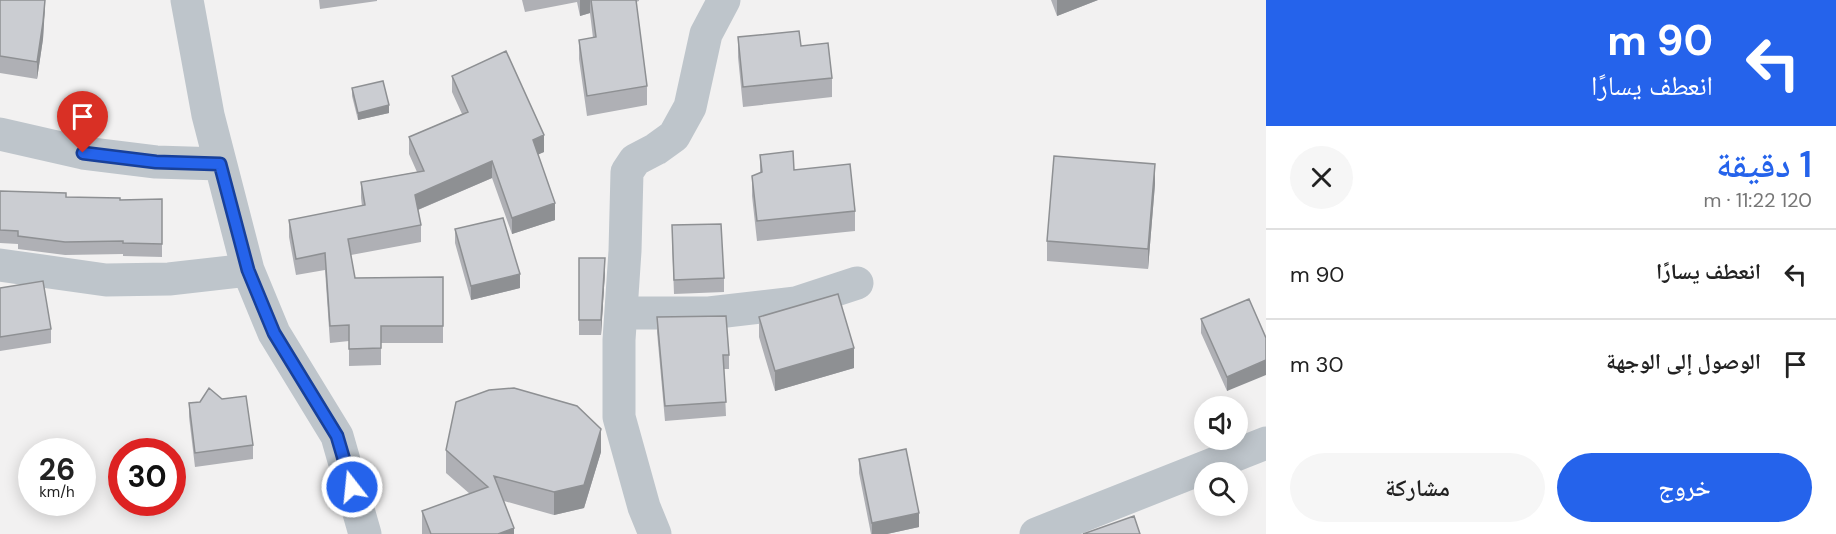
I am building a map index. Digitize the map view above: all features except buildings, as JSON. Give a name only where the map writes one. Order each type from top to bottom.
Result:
[{"type":"street","points":[[187,0],[208,114],[248,270],[274,333],[337,436],[364,534]]},
{"type":"street","points":[[655,534],[644,507],[619,417],[627,172],[635,160],[674,136],[690,107],[706,34],[724,0]]},
{"type":"street","points":[[0,134],[83,153],[156,162],[220,164]]},
{"type":"street","points":[[0,265],[106,280],[169,279],[248,270]]},
{"type":"street","points":[[621,312],[709,313],[796,303],[858,283]]},
{"type":"street","points":[[1036,534],[1266,443]]},
{"type":"route","points":[[83,153],[156,162],[220,164],[248,270],[274,333],[337,436],[352,487]]}]
